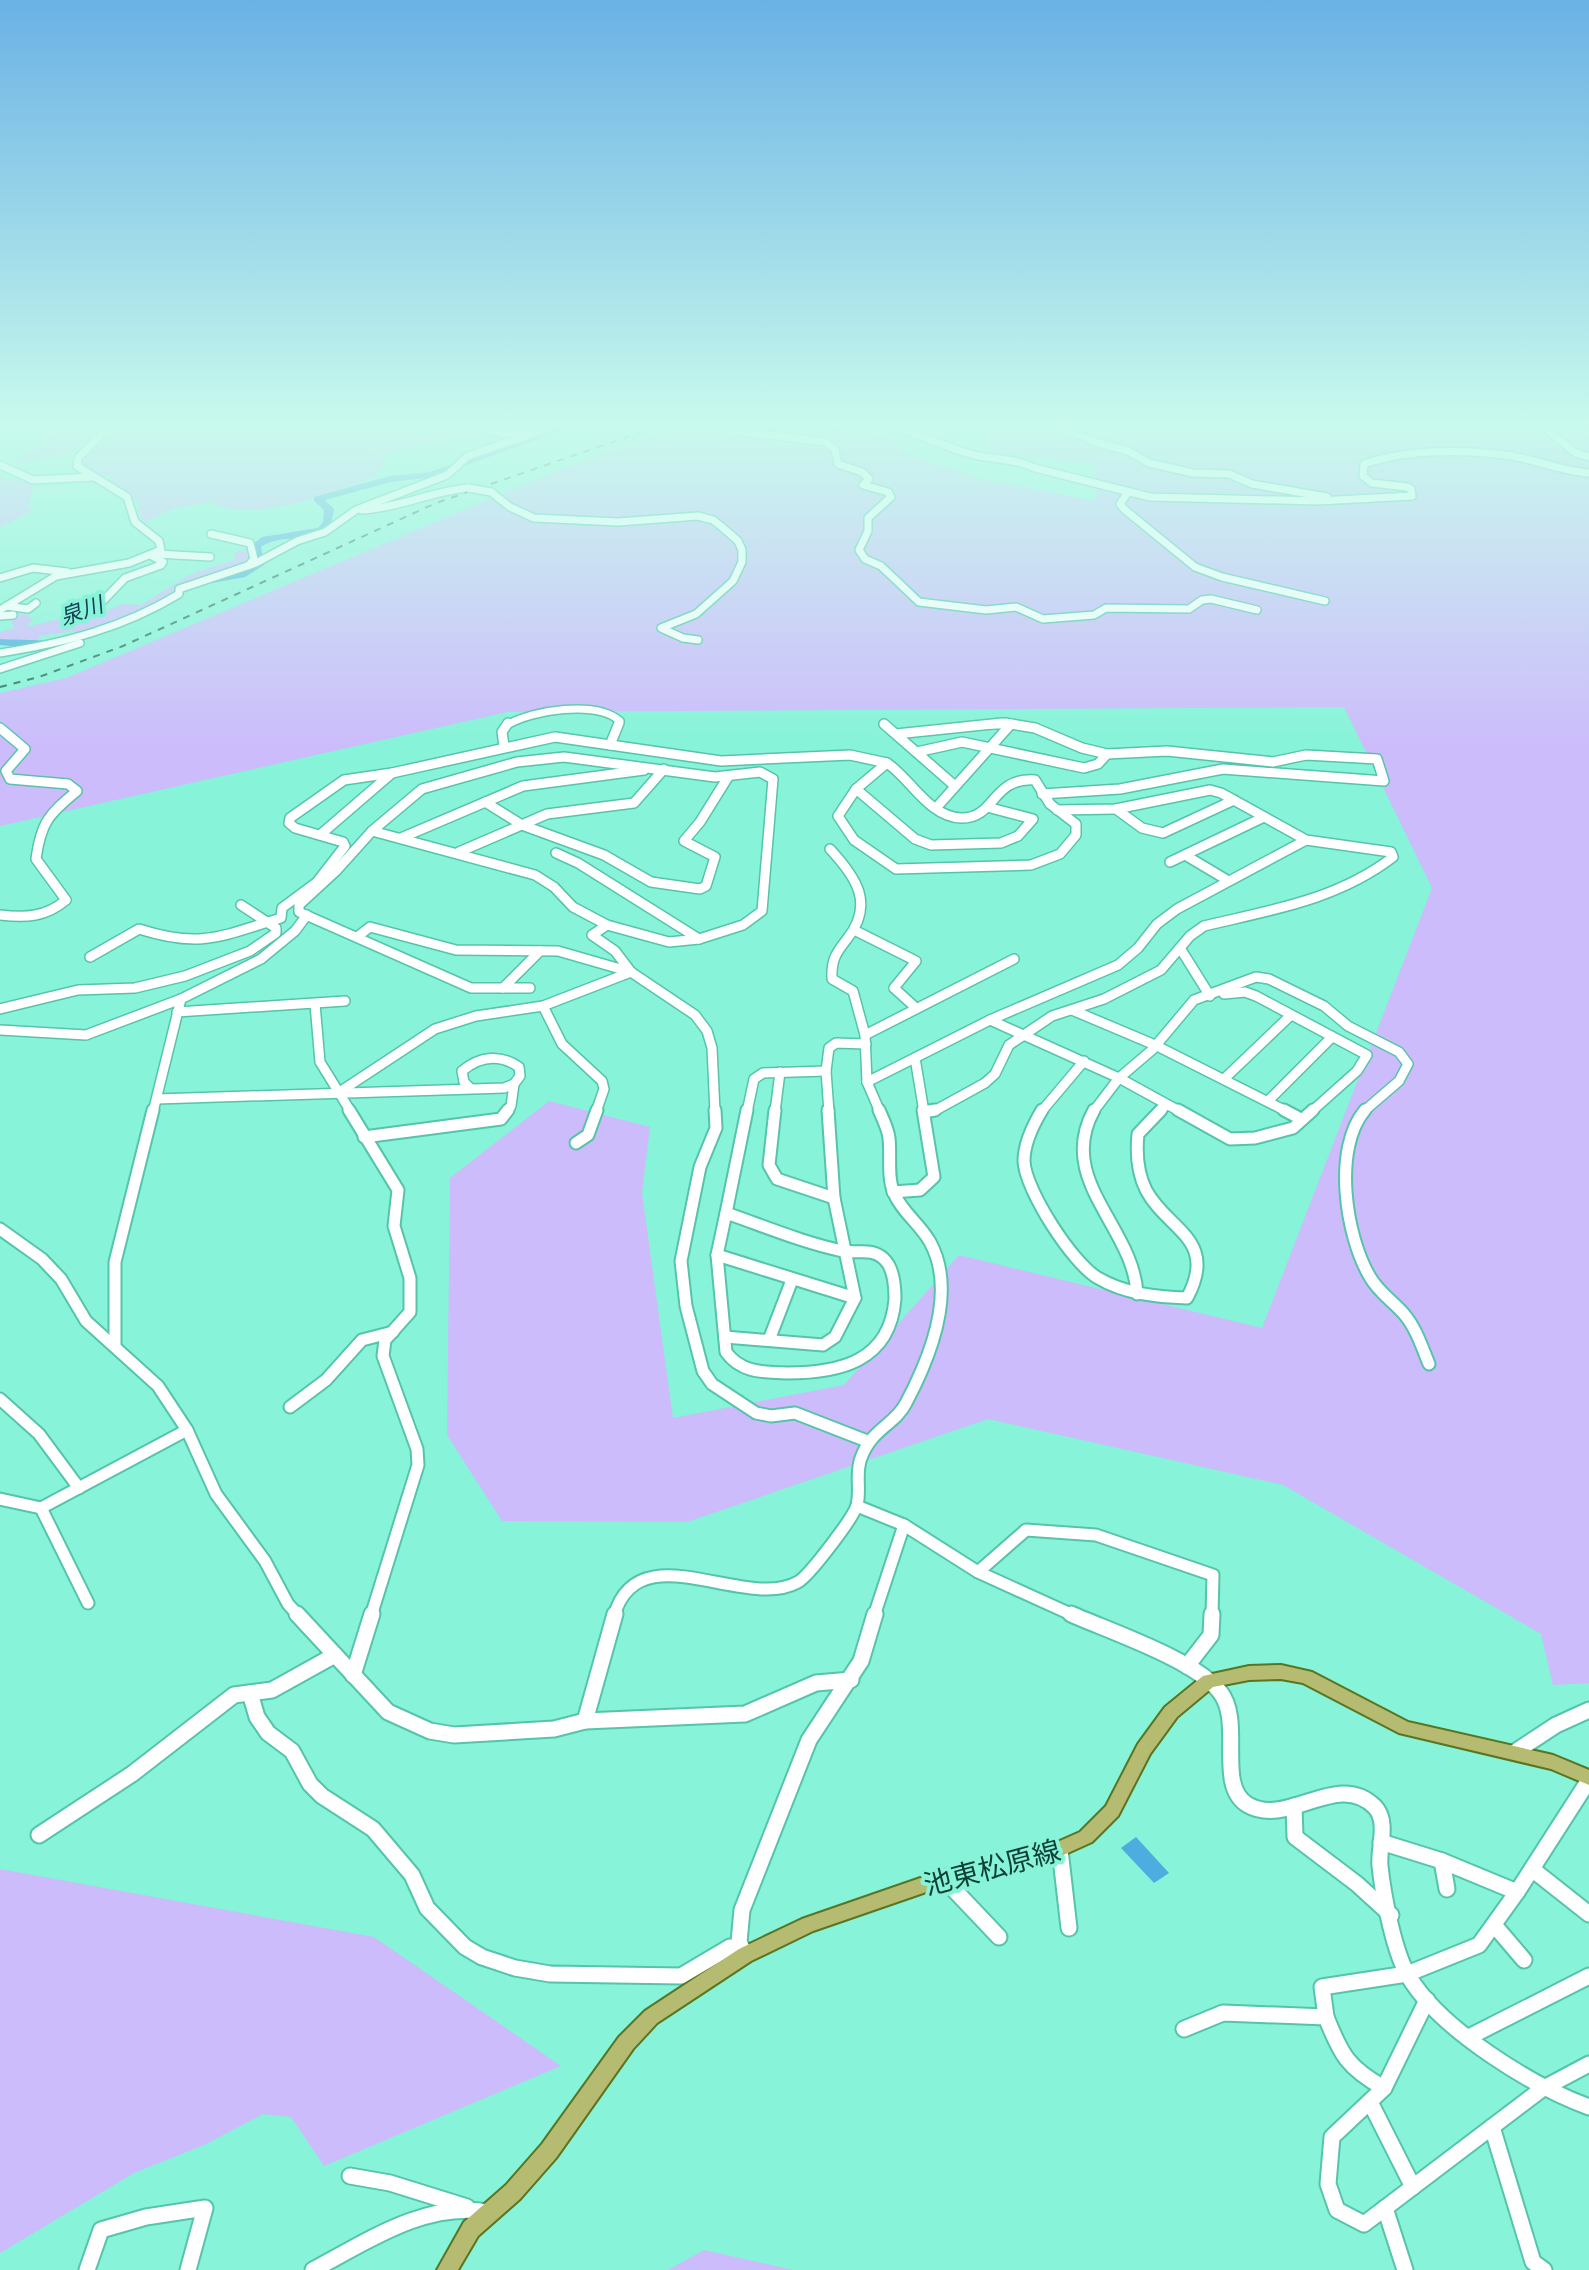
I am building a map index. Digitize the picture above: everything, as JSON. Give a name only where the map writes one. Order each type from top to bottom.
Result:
[{"type":"main road","name":"池東松原線","points":[[447,2270],[471,2229],[513,2192],[549,2151],[626,2043],[651,2017],[745,1955],[808,1925],[943,1878],[1060,1850],[1086,1837],[1112,1811],[1144,1749],[1171,1712],[1209,1681],[1249,1673],[1281,1672],[1306,1677],[1405,1728],[1553,1762],[1589,1779]]},
{"type":"street","points":[[148,533],[162,544],[155,555]]},
{"type":"street","points":[[0,653],[83,637],[152,611],[179,591],[256,563],[297,541],[322,533]]},
{"type":"street","points":[[698,640],[683,638],[661,628],[696,614],[733,581],[742,562],[742,550],[738,541],[728,533]]},
{"type":"street","points":[[867,533],[859,550],[865,559],[881,566],[919,602],[986,610],[1016,607],[1043,619],[1094,615],[1106,608],[1189,609],[1202,600],[1211,599],[1257,610]]},
{"type":"street","points":[[1153,533],[1195,567],[1325,601]]},
{"type":"street","points":[[211,534],[250,543],[256,563]]},
{"type":"street","points":[[100,604],[125,578],[161,565],[163,562],[155,555]]},
{"type":"street","points":[[2,610],[42,582],[69,572],[155,555],[210,557]]},
{"type":"street","points":[[0,578],[33,568],[69,572]]},
{"type":"street","points":[[2,610],[28,609],[36,603]]},
{"type":"street","points":[[2,610],[13,615]]},
{"type":"street","points":[[0,669],[15,662],[63,651],[85,639],[83,637]]},
{"type":"street","points":[[504,746],[502,732],[508,723],[550,713],[593,709],[606,710],[620,721],[610,745]]},
{"type":"street","points":[[884,724],[954,788]]},
{"type":"street","points":[[896,734],[970,724],[1011,724],[1044,731],[1082,748],[1107,754],[1167,751],[1210,758],[1273,762],[1306,755],[1377,759],[1384,781],[1223,769],[1120,789],[1042,794]]},
{"type":"street","points":[[936,808],[1011,724]]},
{"type":"street","points":[[0,728],[25,749],[6,771],[10,779],[68,784],[77,791],[48,815],[39,835],[36,859],[66,900],[43,915],[22,918],[0,915]]},
{"type":"street","points":[[90,957],[139,929],[186,942],[209,940],[281,918],[282,908],[317,882],[345,846],[343,842],[295,828],[289,823],[290,818],[344,780],[392,773],[555,737],[721,761],[850,755],[887,763],[936,808],[951,817],[967,819],[980,814],[1008,781],[1015,778],[1035,780],[1055,810],[1076,824],[1076,835],[1060,854],[1031,865],[903,870],[879,860],[840,824],[838,816],[856,789],[887,763]]},
{"type":"street","points":[[917,752],[962,742],[1084,768],[1098,764],[1107,754]]},
{"type":"street","points":[[372,831],[458,852],[544,879],[573,907],[607,925],[669,942],[699,939],[754,919],[762,911],[773,779],[760,772],[728,777],[564,757],[517,762],[422,789],[372,831],[336,871],[299,905],[299,912],[471,988],[530,988]]},
{"type":"street","points":[[1210,758],[1223,769]]},
{"type":"street","points":[[401,838],[523,786],[653,767]]},
{"type":"street","points":[[458,852],[547,814],[634,803],[664,769]]},
{"type":"street","points":[[320,835],[392,773]]},
{"type":"street","points":[[485,802],[522,825],[604,855],[651,882],[700,889],[706,886],[715,857],[684,841],[700,822],[728,777]]},
{"type":"street","points":[[917,790],[935,792],[954,788]]},
{"type":"street","points":[[856,789],[915,839],[931,845],[1001,843],[1018,836],[1033,819],[987,807]]},
{"type":"street","points":[[924,1112],[936,1110],[985,1083],[995,1074],[1009,1045],[1052,1016],[1135,985],[1161,970],[1204,926],[1316,900],[1355,882],[1393,857],[1391,852],[1378,848],[1306,840],[1221,793],[1201,790],[1116,809],[1055,810]]},
{"type":"street","points":[[1116,809],[1142,828],[1163,833],[1234,800]]},
{"type":"street","points":[[1170,862],[1264,817]]},
{"type":"street","points":[[867,1082],[990,1020],[1118,965],[1167,917],[1227,880],[1306,840]]},
{"type":"street","points":[[585,1721],[619,1599],[630,1587],[646,1577],[662,1575],[774,1589],[797,1583],[811,1572],[857,1506],[857,1467],[867,1441],[905,1406],[936,1332],[943,1278],[930,1242],[893,1192],[889,1134],[867,1082],[865,1040],[853,991],[832,979],[830,961],[835,948],[854,930],[862,908],[862,887],[830,849]]},
{"type":"street","points":[[556,853],[578,863],[699,939]]},
{"type":"street","points":[[1185,855],[1227,880]]},
{"type":"street","points":[[0,1009],[78,990],[135,988],[185,976],[250,951],[276,933],[276,928],[241,905]]},
{"type":"street","points":[[0,1030],[86,1035],[181,999],[261,959],[295,931],[307,915]]},
{"type":"street","points":[[607,925],[592,935],[615,951],[631,972]]},
{"type":"street","points":[[357,937],[370,927],[456,950],[558,951],[631,972],[695,1015],[707,1031],[712,1048],[716,1128],[700,1167],[681,1261],[686,1306],[703,1371],[712,1384],[756,1413],[771,1416],[795,1413],[867,1441]]},
{"type":"street","points":[[854,930],[916,961],[894,988],[916,1008]]},
{"type":"street","points":[[1180,948],[1210,996]]},
{"type":"street","points":[[503,988],[540,951]]},
{"type":"street","points":[[725,1337],[823,1345],[835,1337],[855,1298],[834,1198],[826,1071],[829,1048],[836,1043],[865,1040],[916,1008],[1014,959]]},
{"type":"street","points":[[340,1092],[435,1029],[476,1016],[543,1006],[631,972]]},
{"type":"street","points":[[1210,996],[1256,977],[1269,979],[1324,1006],[1348,1026],[1406,1059],[1407,1069],[1401,1078],[1363,1109],[1356,1121],[1344,1180],[1357,1246],[1364,1264],[1381,1294],[1404,1315],[1429,1364]]},
{"type":"street","points":[[990,1020],[1119,1078],[1230,1139],[1255,1138],[1293,1128],[1345,1082],[1367,1055],[1245,992],[1194,1000],[1155,1045],[1119,1078],[1092,1113],[1081,1147],[1091,1189],[1124,1246],[1136,1274],[1137,1294]]},
{"type":"street","points":[[115,1345],[115,1262],[181,999]]},
{"type":"street","points":[[177,1012],[345,1001]]},
{"type":"street","points":[[315,1004],[320,1062],[398,1190],[394,1226],[410,1278],[410,1312],[385,1340],[383,1356],[417,1449],[418,1465],[353,1675]]},
{"type":"street","points":[[543,1006],[562,1044],[595,1071],[604,1089],[588,1135],[576,1143]]},
{"type":"street","points":[[1072,1010],[1155,1045],[1301,1119]]},
{"type":"street","points":[[1224,1079],[1290,1016]]},
{"type":"street","points":[[1268,1101],[1331,1038]]},
{"type":"street","points":[[364,1137],[501,1119],[511,1106],[514,1084],[520,1076],[519,1067],[510,1059],[497,1057],[469,1064],[462,1071],[464,1084],[471,1089]]},
{"type":"street","points":[[893,1192],[920,1190],[934,1177],[915,1058]]},
{"type":"street","points":[[1084,1061],[1046,1104],[1027,1138],[1023,1162],[1036,1194],[1073,1258],[1091,1275],[1137,1294],[1187,1298],[1194,1288],[1194,1257],[1189,1236],[1152,1201],[1137,1167],[1138,1134],[1166,1105]]},
{"type":"street","points":[[725,1213],[845,1252],[874,1252],[886,1260],[897,1302],[879,1340],[863,1359],[845,1368],[829,1371],[746,1369],[733,1362],[726,1352],[717,1255],[725,1213],[754,1079],[763,1073],[826,1071]]},
{"type":"street","points":[[780,1072],[769,1165],[771,1173],[777,1179],[834,1198]]},
{"type":"street","points":[[157,1099],[504,1088],[514,1084]]},
{"type":"street","points":[[0,1229],[42,1259],[61,1279],[86,1321],[158,1386],[187,1430],[216,1494],[265,1561],[288,1604],[388,1712],[430,1731],[484,1735],[554,1729],[585,1721],[745,1714],[816,1683],[851,1680]]},
{"type":"street","points":[[717,1255],[855,1298]]},
{"type":"street","points":[[769,1340],[792,1280]]},
{"type":"street","points":[[290,1407],[330,1377],[362,1337],[372,1332],[393,1332]]},
{"type":"street","points":[[0,1399],[39,1434],[79,1488]]},
{"type":"street","points":[[0,1499],[41,1508],[187,1430]]},
{"type":"street","points":[[857,1506],[904,1525],[978,1572],[1187,1666],[1209,1681],[1225,1698],[1232,1714],[1231,1774],[1241,1800],[1258,1809],[1294,1806],[1329,1795],[1358,1797],[1371,1803],[1380,1814],[1380,1865],[1407,1974],[1427,2000],[1542,2089],[1589,2107]]},
{"type":"street","points":[[41,1508],[88,1603]]},
{"type":"street","points":[[745,1955],[739,1942],[742,1910],[809,1740],[861,1661],[904,1525]]},
{"type":"street","points":[[978,1572],[1026,1530],[1096,1535],[1213,1575],[1211,1635],[1187,1666]]},
{"type":"street","points":[[39,1835],[132,1774],[234,1695],[291,1682],[335,1655]]},
{"type":"street","points":[[250,1693],[257,1717],[268,1733],[292,1751],[310,1784],[322,1796],[373,1829],[412,1875],[427,1908],[465,1947],[482,1957],[515,1968],[597,1977],[688,1974],[730,1947],[745,1955]]},
{"type":"street","points":[[1515,1752],[1556,1725],[1589,1710]]},
{"type":"street","points":[[1384,2088],[1352,2071],[1344,2061],[1326,2017],[1322,1987],[1407,1974],[1479,1945],[1495,1926],[1589,1779]]},
{"type":"street","points":[[1294,1806],[1295,1837],[1357,1884],[1393,1917]]},
{"type":"street","points":[[1381,1842],[1442,1861],[1517,1892]]},
{"type":"street","points":[[1060,1850],[1069,1928]]},
{"type":"street","points":[[1442,1861],[1447,1889]]},
{"type":"street","points":[[1532,1869],[1589,1914]]},
{"type":"street","points":[[943,1878],[999,1937]]},
{"type":"street","points":[[1495,1926],[1524,1960]]},
{"type":"street","points":[[1471,2036],[1589,1976]]},
{"type":"street","points":[[1427,2000],[1384,2088],[1332,2137],[1328,2184],[1337,2210],[1364,2224],[1542,2089],[1589,2064]]},
{"type":"street","points":[[1184,2029],[1223,2013],[1326,2017]]},
{"type":"street","points":[[1370,2102],[1413,2187]]},
{"type":"street","points":[[1492,2127],[1533,2262],[1544,2270]]},
{"type":"street","points":[[350,2176],[390,2183],[489,2212]]},
{"type":"street","points":[[313,2270],[411,2218],[448,2214],[467,2207]]},
{"type":"street","points":[[87,2270],[101,2230],[146,2217],[205,2208],[188,2270]]},
{"type":"street","points":[[1385,2208],[1405,2270]]},
{"type":"shaded area","points":[[409,533],[1589,533],[1589,1683],[1553,1685],[1541,1634],[1283,1485],[988,1419],[687,1522],[502,1521],[447,1435],[450,1178],[549,1101],[650,1127],[642,1193],[673,1418],[844,1385],[959,1255],[1262,1328],[1432,888],[1344,707],[507,712],[0,826],[0,693],[66,678]]},
{"type":"shaded area","points":[[245,549],[250,562],[175,590],[150,609],[77,634],[73,631],[40,636],[37,643],[0,640],[0,632],[14,628],[11,621],[18,614],[29,615],[32,621],[27,625],[30,626],[58,619],[92,617],[122,604],[141,605],[189,575],[236,559],[233,553]]},
{"type":"shaded area","points":[[0,1869],[374,1937],[561,2066],[324,2166],[291,2117],[263,2114],[204,2145],[134,2173],[0,2253]]},
{"type":"shaded area","points":[[704,2250],[793,2270],[668,2270]]},
{"type":"water","points":[[1136,1837],[1169,1873],[1154,1883],[1121,1848]]},
{"type":"waterway","name":"泉川","points":[[206,581],[254,568],[260,563],[256,546],[265,539],[315,533]]},
{"type":"waterway","name":"泉川","points":[[0,642],[47,643]]},
{"type":"railway","points":[[0,687],[39,677],[123,646],[370,533]]}]
